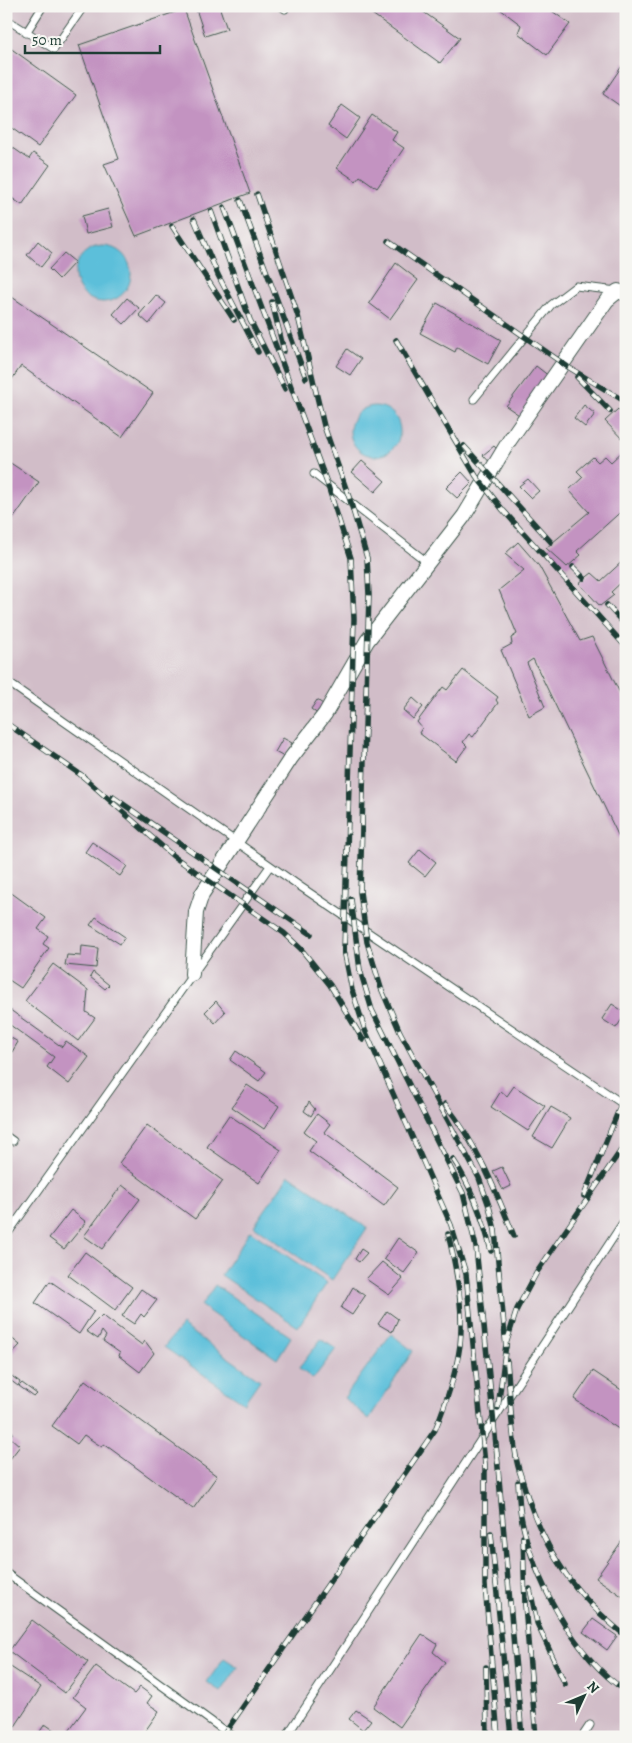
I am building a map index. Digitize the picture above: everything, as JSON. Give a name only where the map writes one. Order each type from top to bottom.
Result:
[{"type":"street","points":[[192,974],[196,912],[202,894],[292,758],[325,714],[367,641],[464,516],[508,441],[607,300],[622,292]]},
{"type":"lane","points":[[26,33],[43,6]]},
{"type":"lane","points":[[6,19],[54,49],[84,6]]},
{"type":"lane","points":[[474,399],[551,305],[576,286],[622,292]]},
{"type":"lane","points":[[314,474],[427,562]]},
{"type":"lane","points":[[6,681],[270,866],[626,1106]]},
{"type":"lane","points":[[6,1236],[270,866]]},
{"type":"lane","points":[[6,1136],[13,1141]]},
{"type":"lane","points":[[286,1737],[626,1218]]},
{"type":"lane","points":[[6,1573],[233,1737]]},
{"type":"lane","points":[[582,1737],[590,1725]]},
{"type":"shaded area","points":[[6,6],[626,6],[626,1737],[6,1737]]},
{"type":"water","points":[[103,246],[114,248],[123,254],[129,263],[131,274],[129,285],[123,294],[114,300],[103,302],[92,300],[83,294],[77,285],[75,274],[77,263],[83,254],[92,248]]},
{"type":"water","points":[[375,406],[385,408],[393,413],[398,421],[400,431],[398,441],[393,449],[385,454],[375,456],[365,454],[357,449],[352,441],[350,431],[352,421],[357,413],[365,408]]},
{"type":"water","points":[[289,1175],[367,1228],[332,1280],[254,1226]]},
{"type":"water","points":[[250,1231],[327,1283],[298,1327],[221,1275]]},
{"type":"water","points":[[215,1285],[291,1337],[277,1359],[201,1306]]},
{"type":"water","points":[[182,1325],[260,1380],[244,1403],[164,1347]]},
{"type":"water","points":[[391,1334],[413,1351],[369,1419],[344,1398]]},
{"type":"water","points":[[321,1339],[336,1349],[313,1379],[299,1368]]},
{"type":"water","points":[[224,1658],[238,1667],[221,1692],[207,1682]]},
{"type":"building","points":[[195,6],[219,6],[227,29],[205,36]]},
{"type":"building","points":[[361,6],[415,6],[460,38],[440,63]]},
{"type":"building","points":[[496,6],[545,6],[570,24],[547,55],[518,33],[521,25]]},
{"type":"building","points":[[184,9],[250,193],[136,236],[104,164],[119,159],[79,45]]},
{"type":"building","points":[[6,45],[76,95],[38,147],[6,124]]},
{"type":"building","points":[[626,60],[626,110],[603,94]]},
{"type":"building","points":[[342,105],[360,118],[346,139],[328,126]]},
{"type":"building","points":[[372,115],[397,132],[392,140],[404,148],[377,188],[360,176],[356,181],[337,168]]},
{"type":"building","points":[[9,145],[29,159],[33,153],[50,165],[22,205],[6,194],[6,149]]},
{"type":"building","points":[[108,209],[113,227],[86,234],[82,216]]},
{"type":"building","points":[[38,241],[52,253],[41,267],[27,255]]},
{"type":"building","points":[[64,253],[75,262],[59,279],[49,269]]},
{"type":"building","points":[[396,263],[418,280],[390,319],[369,303]]},
{"type":"building","points":[[6,293],[153,393],[122,437],[21,366],[6,388]]},
{"type":"building","points":[[156,295],[166,303],[149,324],[139,315]]},
{"type":"building","points":[[127,298],[139,308],[124,324],[113,314]]},
{"type":"building","points":[[437,303],[501,340],[488,364],[457,347],[455,352],[420,333]]},
{"type":"building","points":[[347,349],[361,359],[350,375],[336,366]]},
{"type":"building","points":[[536,366],[554,380],[525,419],[506,406]]},
{"type":"building","points":[[584,405],[595,414],[585,427],[574,418]]},
{"type":"building","points":[[618,409],[626,418],[626,443],[605,421]]},
{"type":"building","points":[[494,446],[504,457],[494,467],[483,455]]},
{"type":"building","points":[[626,448],[626,507],[577,551],[581,555],[567,567],[546,548],[589,512],[569,490],[583,477],[577,471],[593,457],[598,462],[605,456],[611,462]]},
{"type":"building","points":[[6,460],[39,482],[6,529]]},
{"type":"building","points":[[362,461],[385,481],[375,492],[352,472]]},
{"type":"building","points":[[462,472],[472,483],[457,498],[446,488]]},
{"type":"building","points":[[528,479],[539,491],[531,498],[519,486]]},
{"type":"building","points":[[518,542],[539,566],[580,641],[592,637],[626,705],[626,834],[619,837],[533,659],[527,663],[545,707],[529,716],[501,650],[512,644],[511,638],[517,634],[499,590],[524,570],[505,554]]},
{"type":"building","points":[[626,558],[626,578],[611,592],[614,595],[600,606],[579,583],[592,573],[601,581]]},
{"type":"building","points":[[463,670],[498,697],[496,700],[498,703],[473,737],[469,734],[463,742],[467,746],[456,761],[419,733],[422,728],[417,722],[443,687],[447,690]]},
{"type":"building","points":[[413,698],[423,707],[413,719],[403,710]]},
{"type":"building","points":[[317,700],[326,706],[319,715],[311,709]]},
{"type":"building","points":[[283,738],[292,743],[284,757],[275,752]]},
{"type":"building","points":[[92,842],[127,866],[120,876],[85,852]]},
{"type":"building","points":[[420,849],[436,862],[425,876],[409,863]]},
{"type":"building","points":[[6,889],[46,918],[38,929],[48,936],[43,944],[49,948],[21,988],[6,978]]},
{"type":"building","points":[[96,917],[125,937],[120,944],[90,925]]},
{"type":"building","points":[[82,946],[98,948],[96,968],[65,965],[67,955],[81,956]]},
{"type":"building","points":[[53,964],[88,990],[86,1012],[95,1018],[78,1041],[25,1001]]},
{"type":"building","points":[[93,972],[109,985],[105,989],[90,977]]},
{"type":"building","points":[[216,1001],[225,1012],[215,1023],[205,1012]]},
{"type":"building","points":[[612,1004],[626,1013],[616,1028],[602,1019]]},
{"type":"building","points":[[6,1007],[62,1047],[66,1041],[89,1057],[69,1084],[47,1067],[54,1057],[6,1022]]},
{"type":"building","points":[[6,1035],[18,1042],[6,1062]]},
{"type":"building","points":[[236,1051],[266,1072],[259,1081],[230,1060]]},
{"type":"building","points":[[247,1085],[279,1106],[264,1129],[232,1107]]},
{"type":"building","points":[[514,1086],[545,1106],[528,1131],[491,1107],[501,1091],[507,1096]]},
{"type":"building","points":[[309,1102],[315,1109],[311,1116],[304,1111]]},
{"type":"building","points":[[551,1107],[570,1118],[552,1148],[533,1137]]},
{"type":"building","points":[[317,1114],[330,1124],[324,1132],[398,1187],[384,1206],[309,1151],[316,1141],[304,1132]]},
{"type":"building","points":[[229,1115],[281,1150],[259,1183],[207,1147]]},
{"type":"building","points":[[147,1125],[223,1181],[195,1219],[119,1163]]},
{"type":"building","points":[[502,1167],[511,1186],[503,1190],[493,1171]]},
{"type":"building","points":[[122,1185],[140,1199],[102,1249],[84,1236]]},
{"type":"building","points":[[71,1210],[86,1222],[64,1249],[49,1238]]},
{"type":"building","points":[[398,1238],[419,1253],[404,1273],[384,1259]]},
{"type":"building","points":[[361,1249],[367,1253],[359,1262],[355,1259]]},
{"type":"building","points":[[85,1252],[132,1287],[115,1310],[68,1275]]},
{"type":"building","points":[[382,1262],[403,1279],[389,1295],[366,1279]]},
{"type":"building","points":[[50,1281],[94,1311],[79,1334],[35,1303]]},
{"type":"building","points":[[353,1287],[365,1296],[352,1315],[341,1308]]},
{"type":"building","points":[[141,1289],[157,1300],[144,1317],[141,1314],[134,1324],[122,1316]]},
{"type":"building","points":[[387,1311],[398,1319],[392,1332],[378,1324]]},
{"type":"building","points":[[102,1315],[142,1345],[145,1341],[154,1353],[140,1372],[119,1356],[120,1353],[103,1341],[106,1336],[102,1331],[98,1339],[86,1331]]},
{"type":"building","points":[[10,1337],[20,1345],[6,1360],[6,1342]]},
{"type":"building","points":[[593,1371],[626,1393],[626,1434],[574,1399]]},
{"type":"building","points":[[6,1372],[20,1382],[18,1386],[6,1377]]},
{"type":"building","points":[[85,1380],[217,1476],[193,1509],[104,1444],[102,1447],[84,1435],[77,1444],[52,1426]]},
{"type":"building","points":[[22,1383],[37,1394],[34,1397],[19,1386]]},
{"type":"building","points":[[9,1429],[13,1432],[10,1437],[20,1446],[6,1464],[6,1432]]},
{"type":"building","points":[[626,1535],[626,1599],[596,1578]]},
{"type":"building","points":[[593,1619],[617,1636],[607,1650],[583,1632]]},
{"type":"building","points":[[32,1620],[88,1662],[65,1693],[9,1651]]},
{"type":"building","points":[[422,1634],[437,1644],[433,1652],[445,1662],[400,1727],[373,1707]]},
{"type":"building","points":[[6,1664],[41,1687],[8,1737],[6,1737]]},
{"type":"building","points":[[96,1666],[134,1694],[140,1687],[152,1696],[147,1703],[159,1711],[141,1737],[64,1737],[86,1707],[73,1697]]},
{"type":"building","points":[[356,1710],[371,1720],[363,1730],[349,1719]]},
{"type":"building","points":[[45,1724],[58,1733],[56,1737],[45,1737],[39,1733]]},
{"type":"railway","points":[[257,194],[298,316],[324,426],[350,500],[367,558],[369,595],[360,892],[367,942],[381,988],[400,1032],[479,1178],[489,1206],[495,1230],[506,1347]]},
{"type":"railway","points":[[240,200],[306,378]]},
{"type":"railway","points":[[224,207],[327,483],[351,558],[354,619],[344,950],[352,990],[365,1030],[451,1225],[466,1274],[485,1464],[485,1585],[498,1737]]},
{"type":"railway","points":[[211,211],[250,320],[285,389]]},
{"type":"railway","points":[[194,219],[218,275],[258,352]]},
{"type":"railway","points":[[172,226],[234,320]]},
{"type":"railway","points":[[388,241],[568,367],[626,402]]},
{"type":"railway","points":[[272,302],[284,351]]},
{"type":"railway","points":[[396,340],[476,476],[503,510],[626,647]]},
{"type":"railway","points":[[577,377],[610,411]]},
{"type":"railway","points":[[464,446],[551,542]]},
{"type":"railway","points":[[573,567],[584,578]]},
{"type":"railway","points":[[607,605],[626,626]]},
{"type":"railway","points":[[6,723],[84,777]]},
{"type":"railway","points":[[80,774],[173,856],[284,933],[301,949],[330,985],[363,1040]]},
{"type":"railway","points":[[113,797],[311,934]]},
{"type":"railway","points":[[351,899],[360,970],[372,1010],[463,1193],[476,1247],[496,1445]]},
{"type":"railway","points":[[584,1196],[626,1092]]},
{"type":"railway","points":[[445,1104],[476,1151],[514,1236]]},
{"type":"railway","points":[[498,1408],[506,1344],[517,1309],[537,1272],[626,1143]]},
{"type":"railway","points":[[453,1159],[476,1203],[491,1251]]},
{"type":"railway","points":[[222,1737],[435,1430],[453,1378],[461,1331],[459,1290],[448,1234]]},
{"type":"railway","points":[[507,1361],[518,1468],[542,1533],[576,1588],[591,1605],[626,1636]]},
{"type":"railway","points":[[498,1464],[496,1445],[522,1737]]},
{"type":"railway","points":[[518,1482],[520,1512],[535,1564],[545,1589],[573,1637],[589,1658],[626,1691]]},
{"type":"railway","points":[[491,1533],[511,1737]]},
{"type":"railway","points":[[523,1537],[525,1605],[536,1737]]},
{"type":"railway","points":[[530,1589],[537,1623],[565,1684]]},
{"type":"railway","points":[[486,1667],[487,1737]]}]
